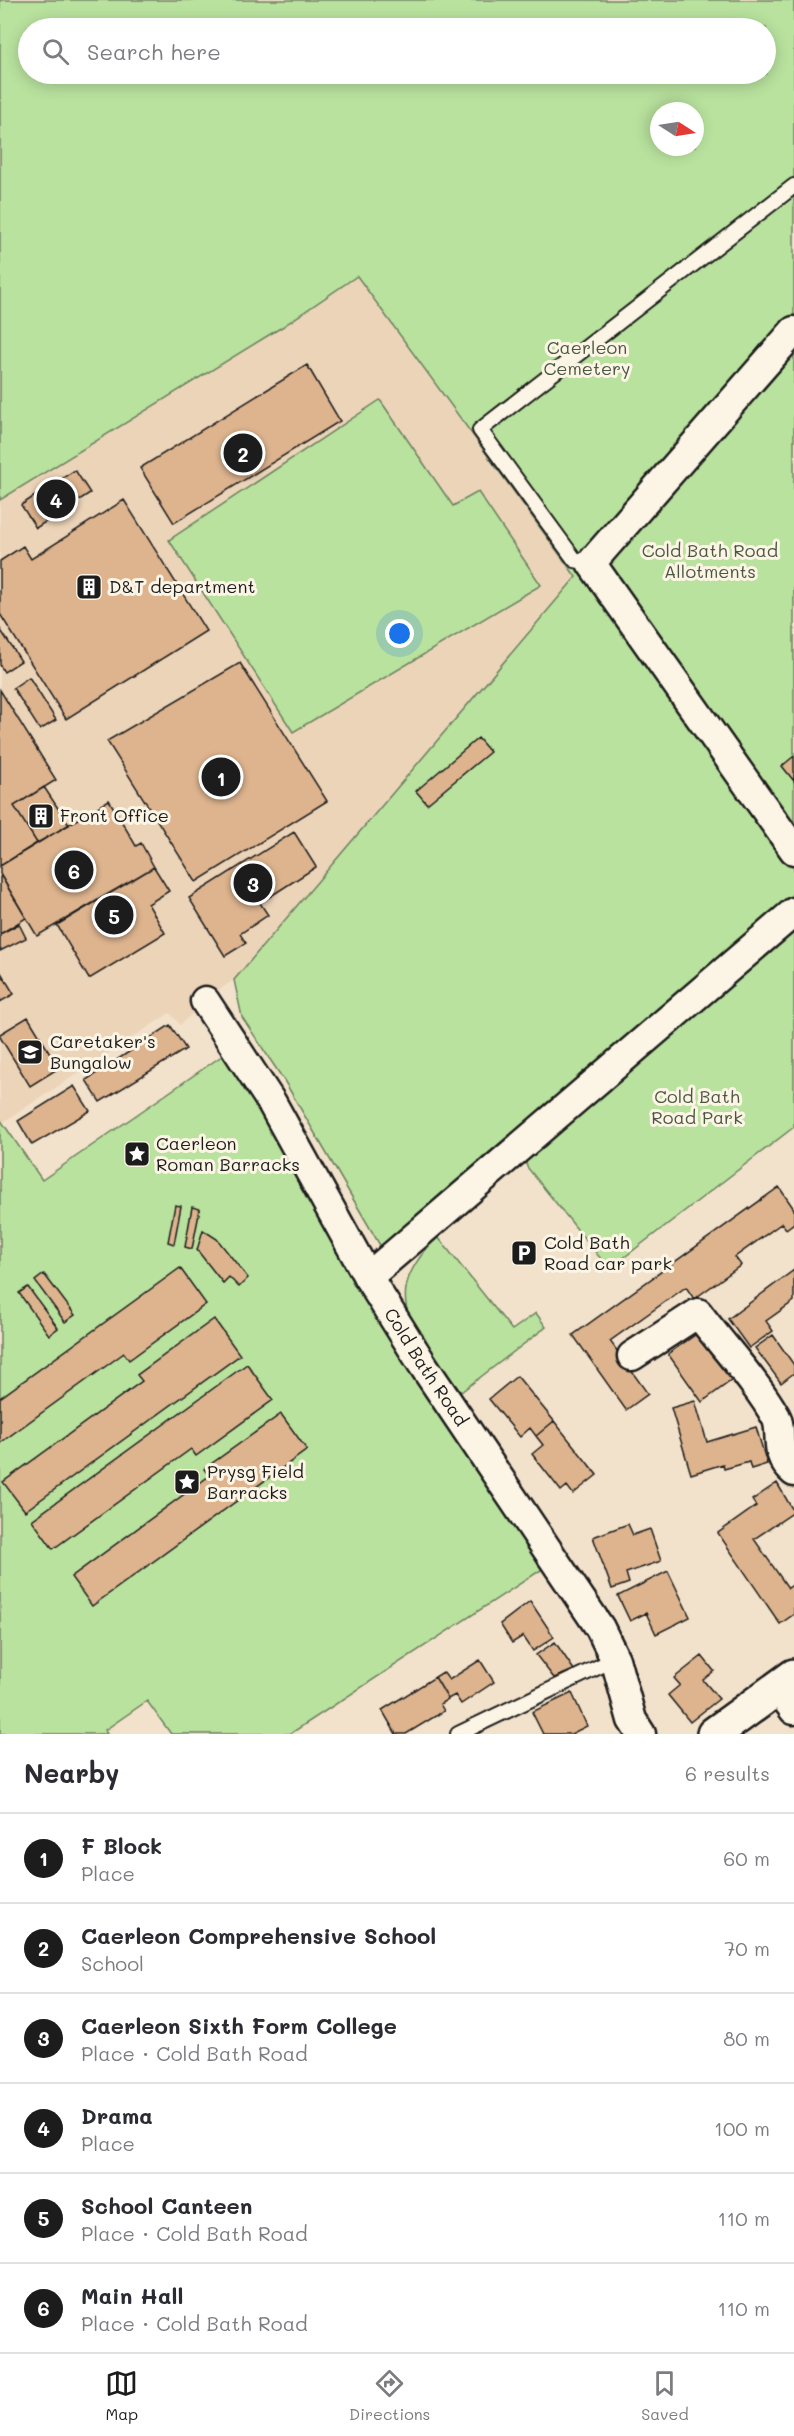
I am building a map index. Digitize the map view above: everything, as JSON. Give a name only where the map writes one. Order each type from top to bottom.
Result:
[{"type":"street","points":[[794,331],[591,563],[794,850]]},
{"type":"street","points":[[368,1277],[794,912]]},
{"type":"street","name":"Cold Bath Road","points":[[205,1001],[278,1113],[368,1277],[423,1365],[600,1628],[615,1659],[632,1720],[641,1734]]},
{"type":"street","points":[[632,1356],[698,1313],[786,1413],[778,1444],[789,1467],[794,1472]]},
{"type":"street","points":[[714,1734],[788,1691]]},
{"type":"lane","points":[[591,563],[575,560],[480,430],[794,186]]},
{"type":"lane","points":[[458,1734],[615,1659]]},
{"type":"shaded area","points":[[0,0],[18,18],[18,84],[44,84],[357,276],[576,577],[234,980],[213,994],[180,1025],[170,1013],[2,1123],[0,1119]]},
{"type":"green space","points":[[0,0],[794,0],[794,889],[788,904],[381,1247],[285,1082],[242,1017],[234,980],[576,577],[357,276],[282,327],[0,500]]},
{"type":"green space","points":[[380,400],[453,506],[478,492],[541,585],[293,732],[169,540]]},
{"type":"green space","name":"Cold Bath Road Park","points":[[794,933],[794,1127],[609,1269],[527,1167],[524,1155],[713,996]]},
{"type":"green space","points":[[226,1053],[544,1568],[290,1734],[171,1734],[147,1701],[105,1730],[107,1734],[0,1734],[0,1119],[42,1180]]},
{"type":"green space","points":[[438,1237],[512,1330],[536,1313],[546,1327],[461,1392],[418,1334],[409,1316],[405,1298],[408,1279],[419,1259]]},
{"type":"building","points":[[307,365],[340,421],[174,523],[140,468]]},
{"type":"building","points":[[75,470],[90,493],[36,528],[21,505]]},
{"type":"building","name":"D&T department","points":[[124,500],[206,631],[66,719],[0,614],[0,561],[23,546],[31,559]]},
{"type":"building","points":[[0,629],[21,661],[4,672],[0,665]]},
{"type":"building","points":[[240,663],[327,801],[196,882],[107,741]]},
{"type":"building","points":[[29,677],[56,720],[40,730],[13,688]]},
{"type":"building","points":[[0,690],[56,780],[14,806],[37,843],[0,866]]},
{"type":"building","points":[[478,738],[490,752],[427,804],[416,791]]},
{"type":"building","points":[[794,756],[794,781],[782,766]]},
{"type":"building","name":"Front Office","points":[[44,787],[69,825],[37,843],[14,806]]},
{"type":"building","points":[[109,800],[136,846],[141,843],[154,867],[37,936],[0,874],[0,866]]},
{"type":"building","points":[[294,832],[316,867],[260,903],[268,915],[240,934],[246,943],[225,956],[189,898]]},
{"type":"building","points":[[154,867],[169,891],[148,904],[165,933],[89,979],[57,925]]},
{"type":"building","points":[[0,877],[26,918],[0,934]]},
{"type":"building","points":[[19,924],[26,938],[0,951],[0,934]]},
{"type":"building","points":[[0,971],[14,994],[0,1002]]},
{"type":"building","name":"Caretaker's Bungalow","points":[[28,1017],[59,1068],[30,1086],[0,1037],[0,1034]]},
{"type":"building","points":[[170,1025],[186,1049],[100,1102],[86,1080]]},
{"type":"building","points":[[74,1086],[90,1111],[32,1145],[18,1121]]},
{"type":"building","points":[[779,1187],[794,1209],[794,1223],[786,1229],[782,1223],[735,1257],[741,1265],[694,1299],[686,1287],[610,1341],[648,1394],[626,1410],[573,1335]]},
{"type":"building","points":[[175,1205],[181,1206],[174,1244],[168,1242]]},
{"type":"building","points":[[192,1207],[200,1209],[192,1249],[185,1247]]},
{"type":"building","points":[[203,1230],[217,1239],[248,1278],[239,1287],[229,1277],[223,1283],[197,1250]]},
{"type":"building","points":[[180,1268],[206,1304],[129,1360],[124,1353],[0,1443],[0,1398]]},
{"type":"building","points":[[794,1270],[794,1301],[766,1321],[773,1331],[749,1348],[728,1319]]},
{"type":"building","points":[[44,1274],[75,1315],[65,1322],[35,1281]]},
{"type":"building","points":[[28,1287],[58,1328],[49,1335],[19,1293]]},
{"type":"building","points":[[214,1319],[240,1355],[25,1511],[3,1482],[142,1381],[137,1375]]},
{"type":"building","points":[[698,1333],[732,1380],[702,1402],[668,1354]]},
{"type":"building","points":[[773,1335],[794,1365],[794,1373],[781,1383],[755,1348]]},
{"type":"building","points":[[247,1364],[273,1400],[196,1456],[191,1449],[53,1549],[32,1520]]},
{"type":"building","points":[[517,1376],[554,1421],[536,1436],[530,1428],[520,1437],[489,1399]]},
{"type":"building","points":[[695,1401],[707,1442],[756,1427],[767,1464],[751,1469],[749,1462],[724,1469],[723,1464],[691,1474],[671,1408]]},
{"type":"building","points":[[281,1414],[307,1450],[92,1606],[71,1577],[209,1476],[204,1469]]},
{"type":"building","points":[[554,1421],[597,1475],[573,1494],[567,1486],[561,1491],[532,1454],[543,1445],[536,1436]]},
{"type":"building","points":[[777,1483],[794,1512],[754,1539],[788,1588],[794,1584],[794,1614],[780,1624],[718,1533],[756,1506],[752,1500]]},
{"type":"building","points":[[628,1524],[633,1535],[650,1529],[661,1561],[626,1573],[629,1583],[612,1589],[593,1537]]},
{"type":"building","points":[[668,1571],[690,1617],[656,1634],[646,1613],[630,1621],[618,1596]]},
{"type":"building","points":[[530,1601],[554,1637],[533,1651],[523,1636],[512,1643],[500,1624]]},
{"type":"building","points":[[555,1642],[574,1670],[554,1678],[536,1655]]},
{"type":"building","points":[[702,1656],[714,1671],[703,1680],[719,1699],[690,1722],[668,1695],[680,1685],[674,1678]]},
{"type":"building","points":[[480,1660],[494,1682],[461,1704],[455,1695],[448,1699],[435,1677],[443,1672],[449,1680]]},
{"type":"building","points":[[435,1677],[448,1699],[440,1704],[444,1711],[406,1734],[396,1734],[382,1710]]},
{"type":"building","points":[[572,1693],[587,1726],[571,1734],[543,1734],[532,1712]]},
{"type":"place","name":"Caerleon Comprehensive School","points":[[243,453]]},
{"type":"place","name":"Drama","points":[[56,499]]},
{"type":"place","name":"D&T department","points":[[89,587]]},
{"type":"place","name":"F Block","points":[[221,777]]},
{"type":"place","name":"Front Office","points":[[41,816]]},
{"type":"place","name":"Main Hall","points":[[74,870]]},
{"type":"place","name":"Caerleon Sixth Form College","points":[[253,883]]},
{"type":"place","name":"School Canteen","points":[[114,915]]},
{"type":"place","name":"Caretaker's Bungalow","points":[[30,1052]]},
{"type":"place","name":"Caerleon Roman Barracks","points":[[137,1154]]},
{"type":"place","name":"Cold Bath Road car park","points":[[524,1253]]},
{"type":"place","name":"Prysg Field Barracks","points":[[187,1482]]},
{"type":"park label","name":"Caerleon Cemetery","points":[[587,358]]},
{"type":"park label","name":"Cold Bath Road Allotments","points":[[710,561]]}]
